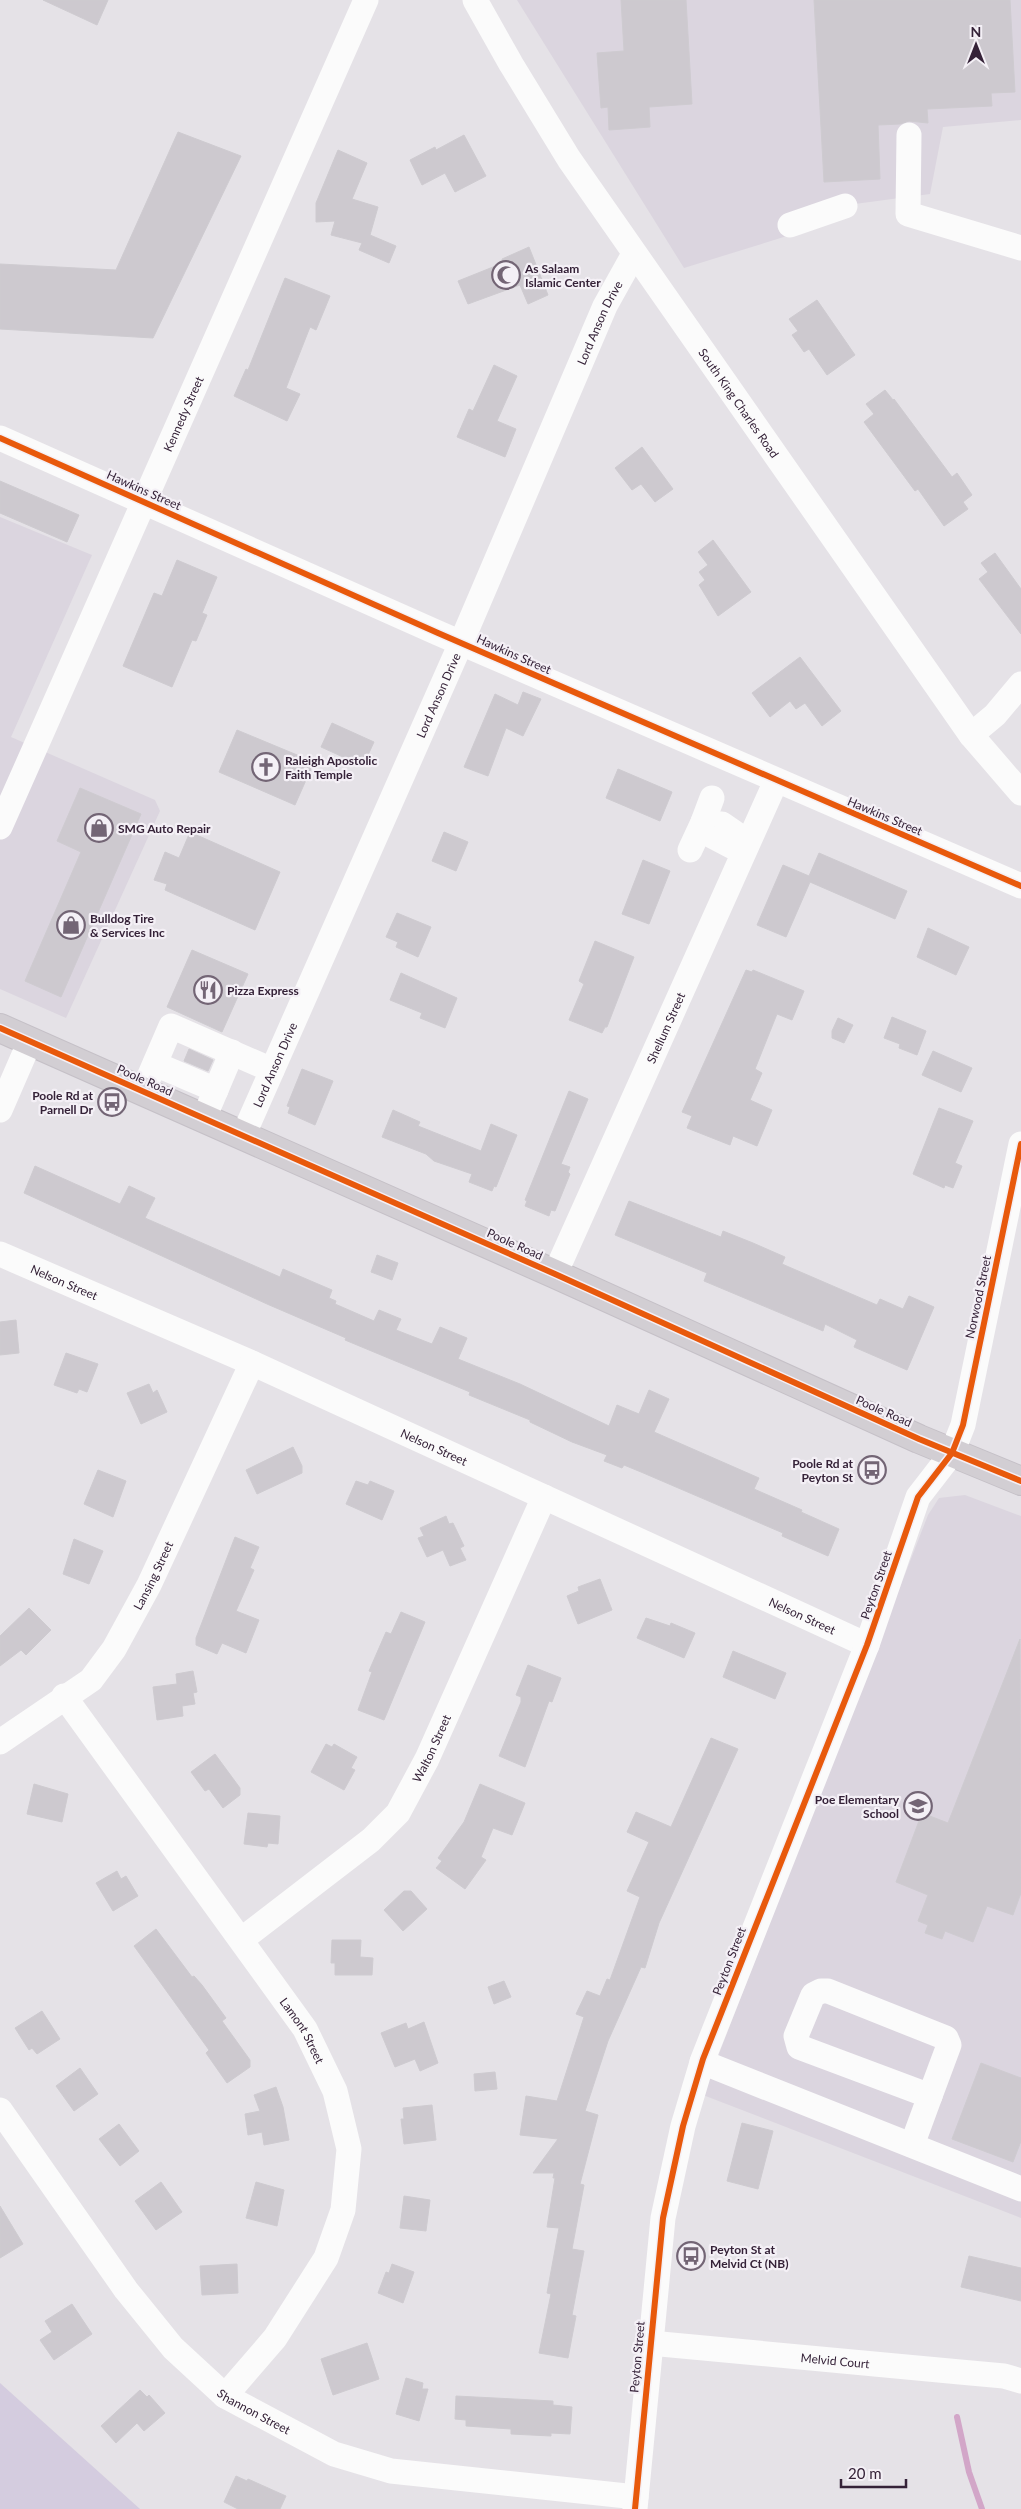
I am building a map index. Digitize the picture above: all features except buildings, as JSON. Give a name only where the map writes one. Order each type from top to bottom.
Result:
[{"type":"main road","name":"Poole Road","points":[[0,1028],[555,1274],[952,1453],[1021,1481]]},
{"type":"street","name":"Kennedy Street","points":[[0,827],[366,0]]},
{"type":"street","name":"South King Charles Road","points":[[475,0],[544,119],[634,254],[971,734],[1021,793]]},
{"type":"street","points":[[909,135],[908,214],[1021,248]]},
{"type":"street","points":[[790,225],[845,206]]},
{"type":"street","name":"Lord Anson Drive","points":[[243,1136],[461,643],[605,306],[634,254]]},
{"type":"street","name":"Hawkins Street","points":[[0,438],[776,782],[1021,886]]},
{"type":"street","points":[[971,734],[994,715],[1021,684]]},
{"type":"street","name":"Shellum Street","points":[[555,1274],[744,845],[776,782]]},
{"type":"street","points":[[690,850],[705,823],[712,798]]},
{"type":"street","points":[[705,823],[722,824],[738,834],[744,845]]},
{"type":"street","points":[[143,1091],[171,1026],[272,1070]]},
{"type":"street","points":[[0,1110],[30,1041]]},
{"type":"street","points":[[204,1118],[232,1052]]},
{"type":"street","points":[[155,1064],[216,1090]]},
{"type":"street","name":"Norwood Street","points":[[952,1453],[965,1414],[1021,1144]]},
{"type":"street","name":"Nelson Street","points":[[0,1254],[252,1363],[867,1645]]},
{"type":"street","name":"Lansing Street","points":[[0,1742],[64,1696],[91,1680],[114,1649],[149,1585],[252,1363]]},
{"type":"street","name":"Peyton Street","points":[[636,2503],[663,2218],[683,2126],[702,2062],[867,1645],[918,1497],[952,1453]]},
{"type":"street","name":"Walton Street","points":[[241,1940],[371,1840],[398,1813],[427,1760],[544,1497]]},
{"type":"street","name":"Lamont Street","points":[[64,1696],[305,2029],[335,2091],[349,2149],[343,2210],[326,2258],[275,2338],[225,2396]]},
{"type":"street","points":[[912,2145],[949,2045],[946,2038],[828,1991],[821,1991],[814,1995],[796,2036],[798,2047],[930,2096]]},
{"type":"street","points":[[702,2062],[1021,2189]]},
{"type":"street","name":"Shannon Street","points":[[0,2110],[126,2290],[173,2348],[225,2396],[334,2454],[391,2470],[636,2503]]},
{"type":"street","name":"Melvid Court","points":[[650,2343],[969,2372],[1004,2376],[1021,2382]]},
{"type":"shaded area","points":[[517,0],[1021,0],[1021,120],[943,127],[930,194],[832,207],[832,222],[684,268]]},
{"type":"shaded area","points":[[0,517],[92,555],[11,737],[155,800],[160,811],[66,1018],[0,989]]},
{"type":"shaded area","name":"Poe Elementary School","points":[[965,1495],[1021,1516],[1021,2218],[703,2095],[928,1515],[939,1498]]},
{"type":"shaded area","points":[[0,2383],[140,2509],[0,2509]]},
{"type":"waterway","points":[[957,2417],[969,2472],[982,2509]]},
{"type":"cycle path","points":[[0,438],[438,633],[1021,886]]},
{"type":"cycle path","points":[[0,1028],[555,1274],[919,1439],[1021,1481]]},
{"type":"cycle path","points":[[635,2509],[663,2218],[683,2126],[703,2059],[867,1645],[918,1497],[952,1453],[963,1425],[1021,1144]]},
{"type":"place","name":"As Salaam Islamic Center","points":[[506,275]]},
{"type":"place","name":"Raleigh Apostolic Faith Temple","points":[[266,767]]},
{"type":"place","name":"SMG Auto Repair","points":[[99,828]]},
{"type":"place","name":"Bulldog Tire & Services Inc","points":[[71,925]]},
{"type":"place","name":"Pizza Express","points":[[208,990]]},
{"type":"place","name":"Poole Rd at Parnell Dr","points":[[112,1102]]},
{"type":"place","name":"Poole Rd at Peyton St","points":[[872,1470]]},
{"type":"place","name":"Poe Elementary School","points":[[918,1806]]},
{"type":"place","name":"Peyton St at Melvid Ct (NB)","points":[[691,2256]]}]
